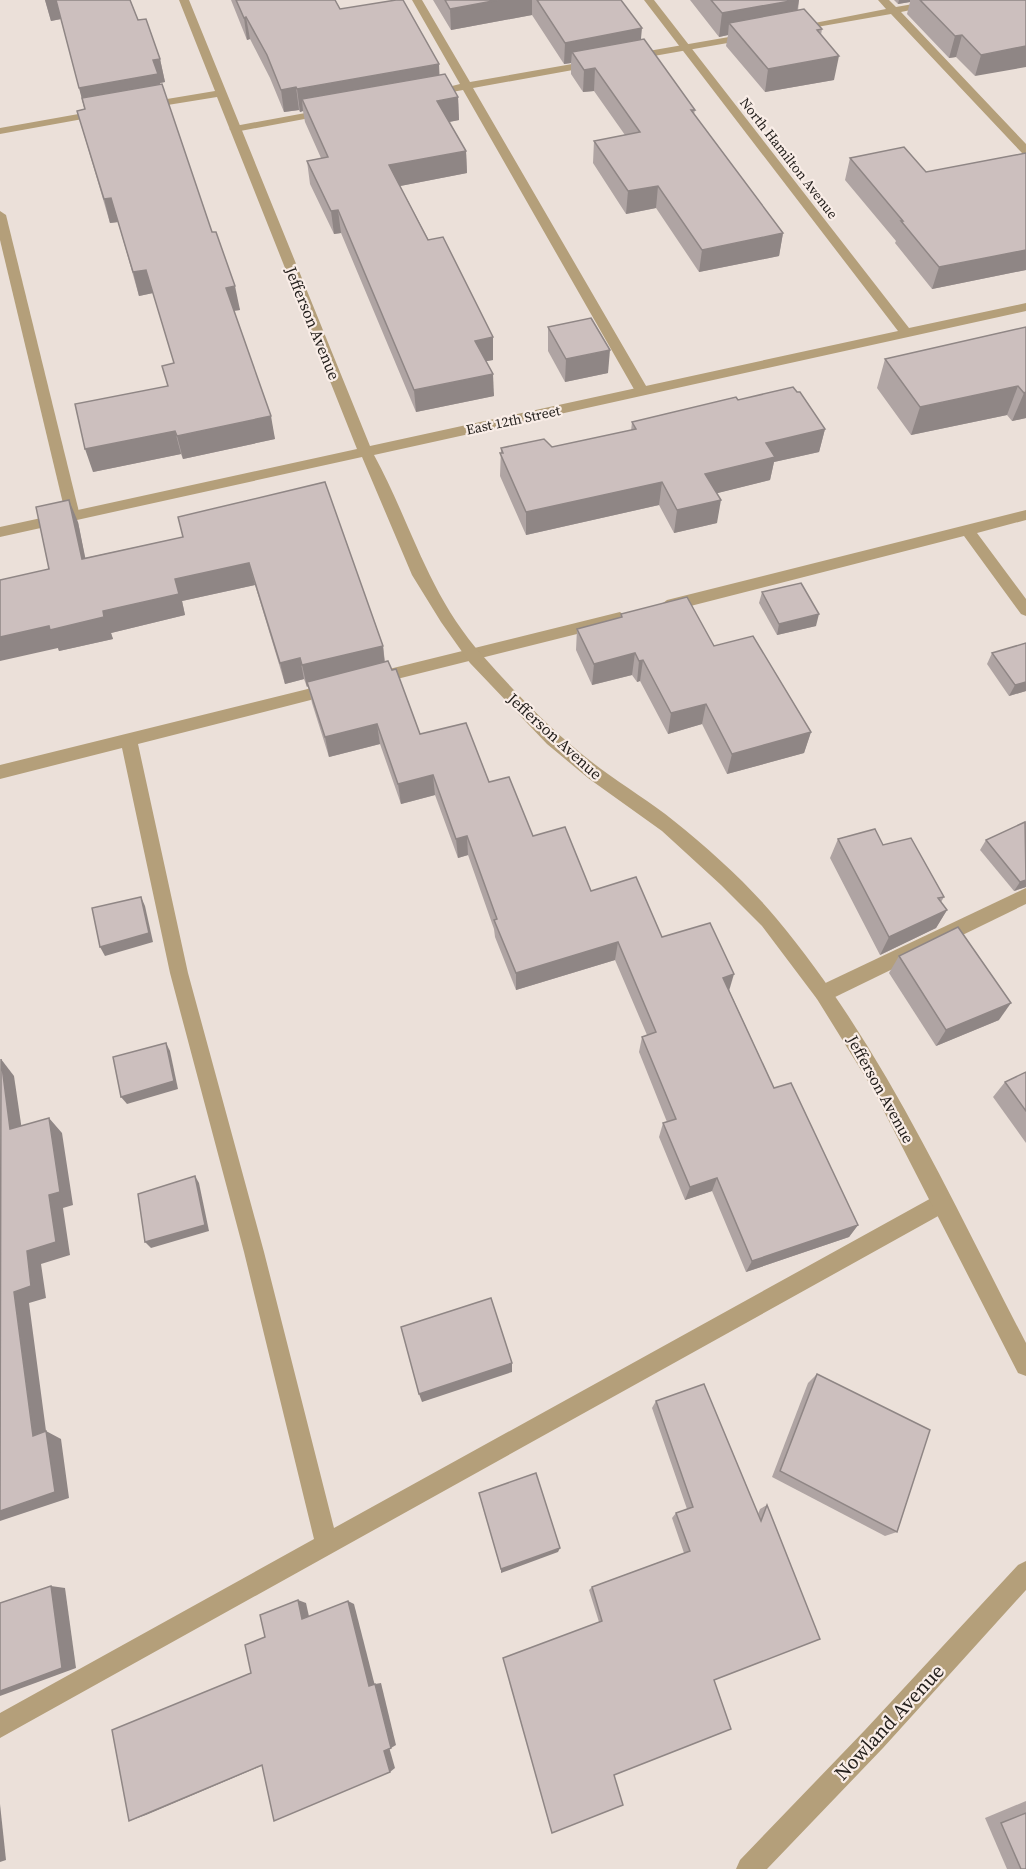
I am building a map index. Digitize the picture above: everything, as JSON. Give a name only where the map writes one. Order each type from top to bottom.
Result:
[{"type":"street","name":"Jefferson Avenue","points":[[184,0],[366,452],[420,575],[446,618],[473,654],[544,731],[594,773],[668,826],[728,880],[768,921],[824,993],[878,1080],[1026,1365]]},
{"type":"street","points":[[417,0],[642,392]]},
{"type":"street","name":"North Hamilton Avenue","points":[[650,0],[906,333]]},
{"type":"street","points":[[883,0],[1026,151]]},
{"type":"street","points":[[782,30],[954,0]]},
{"type":"street","points":[[421,95],[759,34]]},
{"type":"street","points":[[0,131],[221,93]]},
{"type":"street","points":[[235,129],[342,109]]},
{"type":"street","points":[[0,215],[73,516]]},
{"type":"street","name":"East 12th Street","points":[[0,532],[1026,307]]},
{"type":"street","points":[[0,772],[1026,515]]},
{"type":"street","points":[[967,530],[1026,610]]},
{"type":"street","points":[[129,740],[179,973],[254,1252],[326,1543]]},
{"type":"street","points":[[824,993],[1026,896]]},
{"type":"street","points":[[0,1726],[942,1203]]},
{"type":"street","name":"Nowland Avenue","points":[[757,1866],[1026,1573]]},
{"type":"building","points":[[56,0],[130,0],[138,20],[146,19],[160,59],[153,60],[158,74],[79,88]]},
{"type":"building","points":[[236,0],[335,0],[340,9],[403,0],[439,64],[281,90],[267,55],[246,17],[244,18]]},
{"type":"building","points":[[445,0],[498,0],[450,9]]},
{"type":"building","points":[[537,0],[621,0],[642,28],[565,43]]},
{"type":"building","points":[[711,0],[796,0],[722,13]]},
{"type":"building","points":[[920,0],[1026,0],[1026,46],[981,55],[962,35],[955,36]]},
{"type":"building","points":[[804,9],[822,29],[817,30],[839,56],[768,69],[729,23]]},
{"type":"building","points":[[644,39],[695,110],[691,110],[783,233],[702,250],[658,186],[628,191],[594,141],[640,132],[595,68],[584,70],[572,52]]},
{"type":"building","points":[[445,74],[458,97],[437,101],[466,151],[389,165],[428,240],[443,237],[493,337],[475,341],[493,374],[414,390],[338,210],[331,211],[307,161],[328,157],[302,99]]},
{"type":"building","points":[[162,84],[212,232],[216,232],[235,286],[226,288],[271,416],[177,436],[175,431],[85,449],[75,404],[168,386],[162,366],[174,363],[146,270],[133,272],[111,198],[104,199],[77,111],[85,109],[82,98]]},
{"type":"building","points":[[904,147],[926,172],[1026,153],[1026,250],[939,267],[850,158]]},
{"type":"building","points":[[591,318],[610,350],[566,359],[548,327]]},
{"type":"building","points":[[1026,327],[1026,392],[1024,393],[1018,386],[920,407],[885,359]]},
{"type":"building","points":[[793,387],[800,392],[825,429],[766,443],[775,457],[705,474],[721,500],[677,510],[662,482],[526,512],[500,453],[503,453],[501,448],[544,439],[552,447],[636,429],[632,422],[736,397],[738,400]]},
{"type":"building","points":[[325,482],[383,646],[302,665],[300,658],[280,663],[249,563],[175,579],[179,594],[103,611],[104,617],[50,630],[49,626],[0,637],[0,580],[49,569],[36,507],[69,500],[82,559],[183,537],[178,517]]},
{"type":"building","points":[[801,583],[819,614],[779,624],[762,592]]},
{"type":"building","points":[[687,597],[714,646],[753,636],[811,732],[732,754],[706,704],[671,713],[643,660],[639,661],[635,653],[594,664],[577,629],[622,617],[621,614]]},
{"type":"building","points":[[1026,643],[1026,682],[1015,685],[992,653]]},
{"type":"building","points":[[388,661],[392,670],[396,669],[420,734],[466,723],[489,782],[509,777],[533,836],[565,827],[591,891],[636,877],[662,937],[710,923],[734,974],[723,978],[774,1088],[791,1083],[858,1225],[752,1261],[717,1178],[690,1187],[663,1123],[676,1119],[642,1037],[656,1032],[618,942],[516,973],[494,920],[497,919],[467,836],[456,839],[433,775],[398,784],[377,724],[325,737],[307,682]]},
{"type":"building","points":[[1025,822],[1026,880],[1020,882],[986,840]]},
{"type":"building","points":[[875,829],[883,845],[911,838],[944,897],[938,898],[947,910],[889,937],[838,839]]},
{"type":"building","points":[[141,897],[149,933],[100,947],[92,908]]},
{"type":"building","points":[[958,927],[1011,1003],[946,1030],[899,956]]},
{"type":"building","points":[[166,1043],[174,1081],[121,1097],[113,1057]]},
{"type":"building","points":[[1,1059],[10,1129],[49,1118],[60,1192],[49,1195],[56,1242],[27,1251],[31,1286],[14,1292],[33,1436],[46,1431],[55,1492],[0,1511]]},
{"type":"building","points":[[1026,1072],[1026,1111],[1005,1082]]},
{"type":"building","points":[[195,1176],[205,1225],[145,1242],[138,1194]]},
{"type":"building","points":[[491,1298],[512,1363],[419,1394],[401,1327]]},
{"type":"building","points":[[817,1374],[930,1430],[897,1532],[780,1471]]},
{"type":"building","points":[[704,1384],[761,1521],[767,1505],[820,1639],[714,1680],[731,1729],[614,1775],[623,1805],[552,1833],[503,1658],[602,1621],[592,1587],[690,1551],[676,1513],[693,1507],[656,1401]]},
{"type":"building","points":[[536,1473],[560,1548],[501,1569],[479,1493]]},
{"type":"building","points":[[51,1586],[62,1668],[0,1691],[0,1603]]},
{"type":"building","points":[[298,1600],[302,1619],[348,1601],[369,1686],[375,1684],[391,1748],[384,1751],[390,1772],[274,1821],[262,1765],[129,1821],[112,1730],[251,1673],[245,1645],[265,1637],[260,1615]]},
{"type":"building","points":[[1026,1813],[1026,1869],[1021,1869],[1001,1823]]}]
